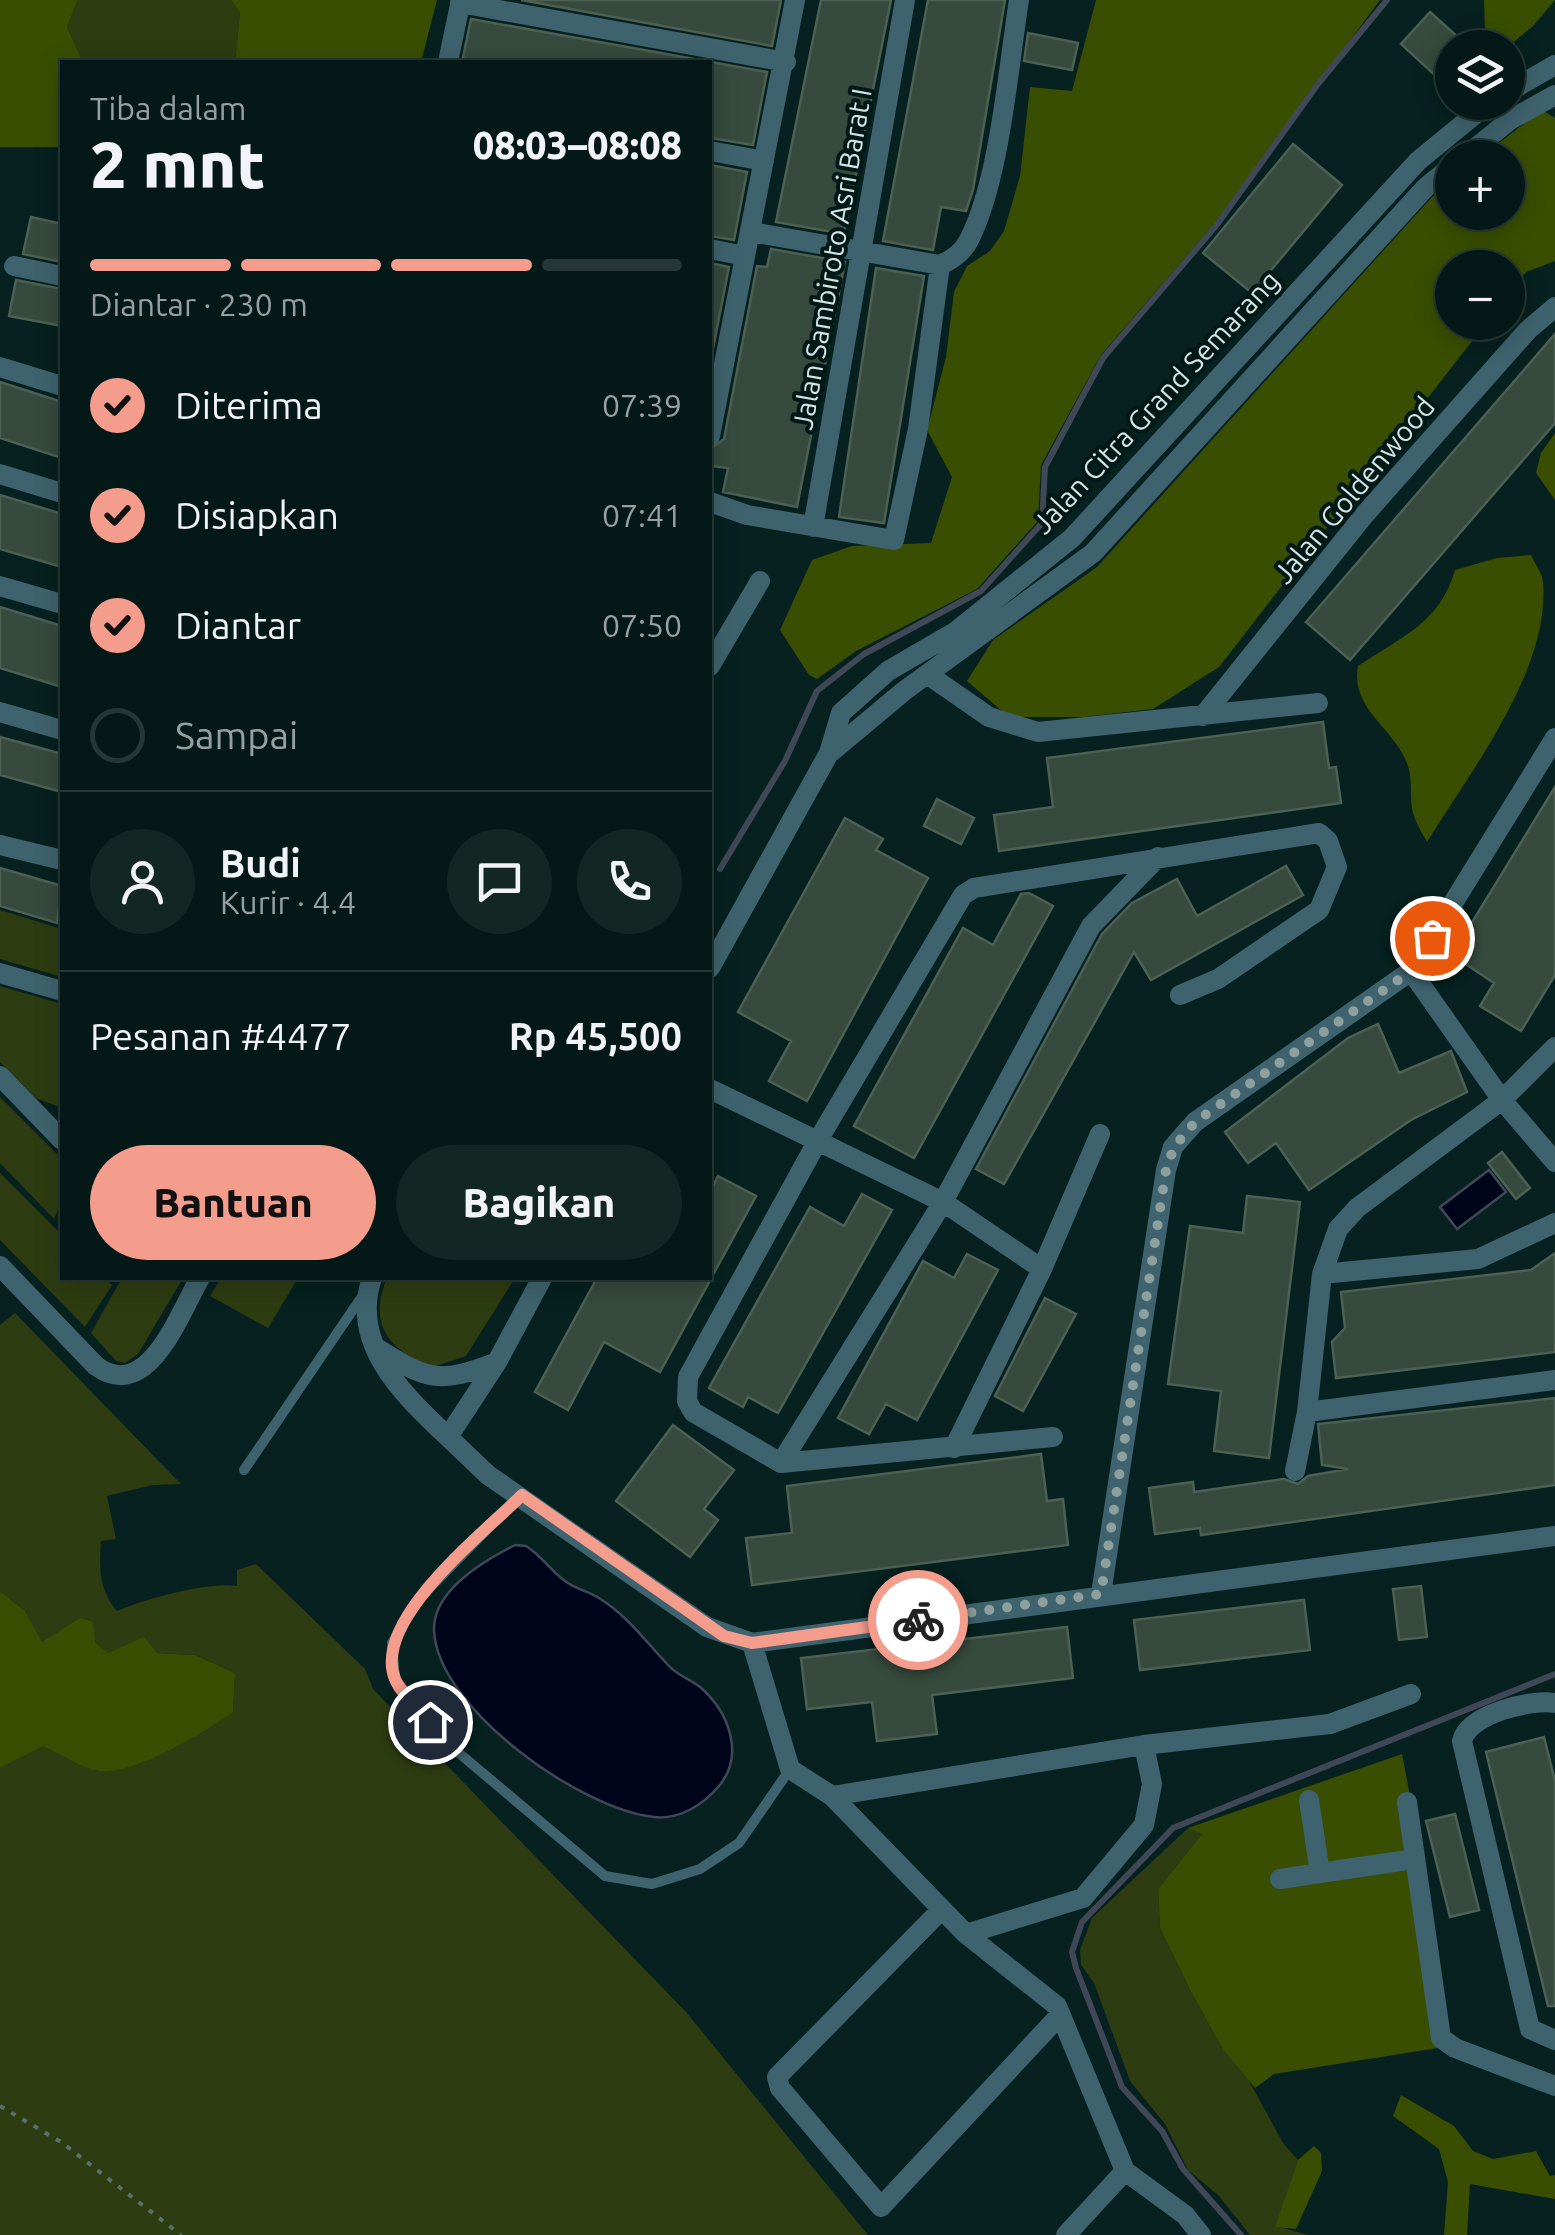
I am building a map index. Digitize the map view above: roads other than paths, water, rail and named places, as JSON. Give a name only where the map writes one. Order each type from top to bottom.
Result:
[{"type":"street","points":[[712,410],[716,358],[751,232],[795,0]]},
{"type":"street","name":"Jalan Sambiroto Asri Barat I","points":[[813,528],[905,0]]},
{"type":"street","points":[[751,232],[940,265],[951,261],[968,242],[986,189],[1019,0]]},
{"type":"street","points":[[448,60],[460,1],[786,62]]},
{"type":"street","points":[[1525,82],[1555,65]]},
{"type":"street","points":[[1485,140],[1510,120],[1555,95]]},
{"type":"street","name":"Jalan Citra Grand Semarang","points":[[829,753],[928,674],[960,639],[1072,538],[1418,161],[1468,120]]},
{"type":"street","points":[[712,152],[764,162]]},
{"type":"street","name":"Jalan Citra Grand Semarang","points":[[829,753],[842,713],[888,670],[960,639],[1093,553],[1435,180]]},
{"type":"street","points":[[712,249],[745,256]]},
{"type":"street","points":[[712,503],[748,516],[889,541],[896,538],[918,429],[940,265]]},
{"type":"street","points":[[14,266],[60,276]]},
{"type":"street","name":"Jalan Goldenwood","points":[[1203,716],[1366,514],[1528,330],[1555,306]]},
{"type":"street","points":[[0,367],[60,385]]},
{"type":"street","points":[[0,474],[60,492]]},
{"type":"street","points":[[712,663],[760,581]]},
{"type":"street","points":[[0,586],[60,603]]},
{"type":"street","points":[[928,674],[989,717],[1038,732],[1318,703]]},
{"type":"street","points":[[0,712],[60,729]]},
{"type":"street","points":[[1101,1594],[1166,1170],[1174,1147],[1195,1122],[1411,971],[1555,738]]},
{"type":"street","points":[[712,964],[829,753]]},
{"type":"street","points":[[1053,1437],[781,1463],[693,1412],[686,1390],[688,1377],[818,1142],[962,895],[974,888],[1320,832],[1328,841],[1337,867],[1319,910],[1218,979],[1180,995]]},
{"type":"street","points":[[0,845],[60,860]]},
{"type":"street","points":[[781,1463],[943,1202],[1046,1002],[1091,926],[1158,857]]},
{"type":"street","points":[[1411,971],[1502,1100],[1555,1162]]},
{"type":"street","points":[[0,972],[60,990]]},
{"type":"street","points":[[1296,1470],[1308,1412],[1322,1274],[1338,1229],[1357,1208],[1502,1100],[1555,1047]]},
{"type":"street","points":[[0,1076],[53,1124]]},
{"type":"street","points":[[712,1090],[943,1202],[1042,1268]]},
{"type":"street","points":[[954,1448],[1042,1268],[1100,1134]]},
{"type":"street","points":[[1322,1274],[1478,1259],[1555,1223]]},
{"type":"street","points":[[0,1266],[96,1366],[109,1376],[126,1379],[142,1372],[156,1354],[199,1280]]},
{"type":"street","points":[[448,1437],[496,1362],[541,1280]]},
{"type":"street","points":[[370,1282],[373,1346],[394,1384],[448,1437],[488,1474],[707,1627],[752,1643],[1555,1536]]},
{"type":"street","points":[[373,1346],[421,1376],[454,1378],[496,1362]]},
{"type":"street","points":[[1308,1412],[1555,1380]]},
{"type":"street","points":[[752,1643],[790,1769],[832,1796],[940,1910],[1056,2006],[1125,2171],[1186,2215],[1200,2235]]},
{"type":"street","points":[[832,1796],[1144,1745],[1330,1724],[1411,1694]]},
{"type":"street","points":[[1555,1703],[1536,1701],[1472,1724],[1462,1741],[1530,2029],[1555,2040]]},
{"type":"street","points":[[966,1934],[1083,1898],[1144,1825],[1152,1784],[1144,1745]]},
{"type":"street","points":[[1309,1800],[1320,1873]]},
{"type":"street","points":[[1406,1802],[1441,2038],[1456,2048],[1555,2086]]},
{"type":"street","points":[[1280,1879],[1414,1859]]},
{"type":"street","points":[[940,1910],[778,2077],[780,2088],[881,2207],[1060,2015]]},
{"type":"street","points":[[1066,2235],[1125,2171]]},
{"type":"lane","points":[[244,1470],[370,1282]]},
{"type":"lane","points":[[522,1495],[416,1602],[392,1642],[395,1679],[447,1743],[605,1876],[652,1884],[700,1869],[739,1843],[790,1769]]},
{"type":"water","points":[[1489,1170],[1506,1192],[1457,1229],[1440,1207]]},
{"type":"water","points":[[515,1545],[526,1546],[565,1581],[610,1605],[672,1669],[700,1687],[719,1709],[730,1734],[731,1761],[719,1786],[698,1805],[681,1814],[654,1817],[590,1796],[518,1750],[460,1692],[441,1660],[434,1630],[436,1615],[451,1589],[463,1578]]},
{"type":"waterway","points":[[720,869],[785,761],[817,691],[864,654],[981,591],[1042,523],[1045,467],[1103,358],[1216,226],[1318,84],[1387,0]]},
{"type":"waterway","points":[[1241,2235],[1183,2169],[1162,2131],[1122,2087],[1072,1952],[1082,1922],[1173,1828],[1555,1674]]}]
